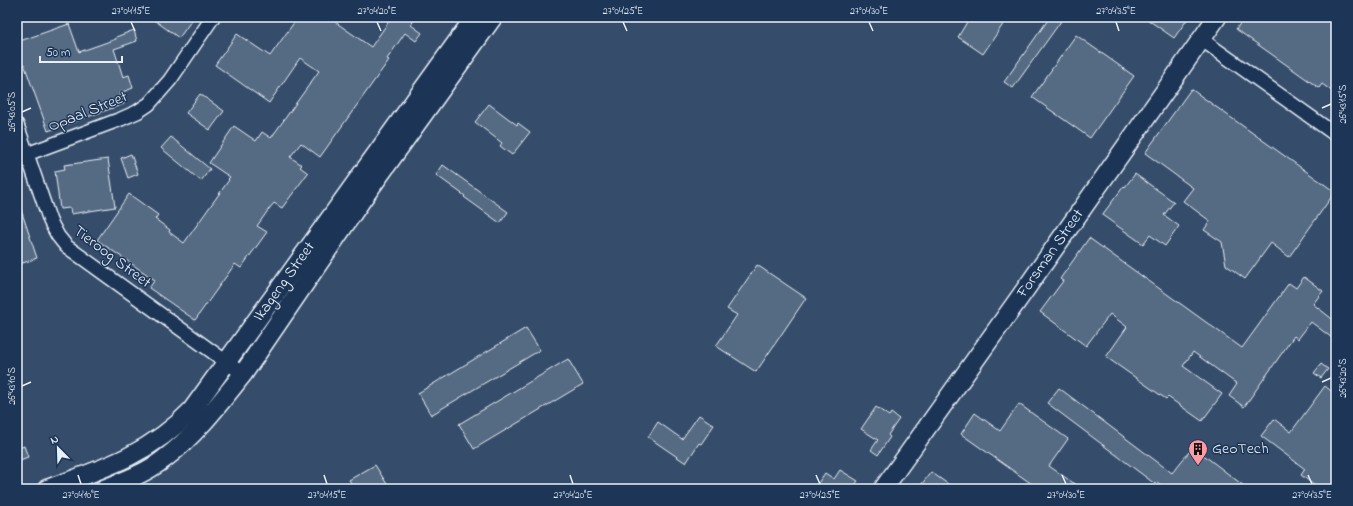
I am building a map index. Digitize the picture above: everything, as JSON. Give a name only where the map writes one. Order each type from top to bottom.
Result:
[{"type":"street","name":"Opaal Street","points":[[28,154],[121,119],[137,112],[149,104],[170,80],[213,17]]},
{"type":"street","name":"Ikageng Street","points":[[104,489],[127,480],[169,455],[204,421],[243,374],[322,244],[475,17]]},
{"type":"street","name":"Ikageng Street","points":[[47,489],[124,460],[150,446],[181,422],[322,244],[363,198],[493,17]]},
{"type":"street","name":"Forsman Street","points":[[883,489],[1218,17]]},
{"type":"street","points":[[1201,39],[1336,135]]},
{"type":"street","name":"Tieroog Street","points":[[17,125],[50,221],[58,236],[66,246],[243,374]]},
{"type":"shaded area","points":[[17,17],[1336,17],[1336,489],[17,489]]},
{"type":"building","points":[[150,17],[194,17],[179,38]]},
{"type":"building","points":[[298,17],[328,17],[371,47],[392,17],[416,17],[411,25],[422,33],[416,41],[405,33],[387,59],[389,60],[320,157],[301,143],[290,157],[302,165],[300,167],[308,173],[282,208],[274,203],[269,209],[257,226],[267,232],[241,268],[235,264],[195,320],[149,288],[155,280],[97,240],[129,194],[158,215],[155,219],[184,243],[229,180],[228,179],[230,177],[209,163],[234,126],[256,141],[262,132],[271,138],[319,71],[300,58],[269,103],[215,65],[237,34],[270,56]]},
{"type":"building","points":[[970,17],[1008,17],[983,54],[958,37]]},
{"type":"building","points":[[1050,17],[1064,17],[1013,88],[1004,82]]},
{"type":"building","points":[[1144,17],[1189,17],[1174,38]]},
{"type":"building","points":[[1245,17],[1336,17],[1336,94],[1322,84],[1319,88],[1236,29]]},
{"type":"building","points":[[69,24],[79,52],[116,39],[116,37],[134,30],[137,41],[114,49],[123,77],[129,75],[133,88],[120,93],[124,104],[48,131],[24,64],[21,65],[17,52],[17,42]]},
{"type":"building","points":[[1076,35],[1134,76],[1090,138],[1032,97]]},
{"type":"building","points":[[1191,89],[1335,192],[1289,257],[1271,243],[1245,279],[1226,265],[1222,242],[1204,230],[1210,221],[1183,201],[1193,188],[1145,153]]},
{"type":"building","points":[[200,94],[224,111],[210,130],[186,113]]},
{"type":"building","points":[[489,104],[517,125],[518,123],[530,132],[512,155],[500,146],[502,143],[475,122]]},
{"type":"building","points":[[171,137],[210,169],[201,181],[161,148]]},
{"type":"building","points":[[131,154],[138,174],[128,178],[121,158]]},
{"type":"building","points":[[108,159],[115,207],[71,214],[70,208],[60,209],[55,171],[65,169],[64,165]]},
{"type":"building","points":[[443,165],[508,212],[500,223],[436,175]]},
{"type":"building","points":[[1135,174],[1174,202],[1164,215],[1179,226],[1165,246],[1150,235],[1143,244],[1102,215]]},
{"type":"building","points":[[19,204],[37,258],[17,265],[17,205]]},
{"type":"building","points":[[1089,238],[1242,348],[1289,283],[1296,288],[1304,277],[1323,291],[1313,304],[1336,322],[1336,341],[1311,322],[1298,339],[1294,336],[1244,407],[1229,396],[1237,384],[1193,352],[1183,366],[1222,394],[1202,421],[1168,397],[1166,399],[1106,357],[1127,327],[1110,314],[1086,346],[1040,312],[1063,281],[1060,279]]},
{"type":"building","points":[[757,265],[806,298],[756,372],[716,346],[737,315],[727,309]]},
{"type":"building","points":[[526,328],[540,350],[431,415],[418,393]]},
{"type":"building","points":[[568,359],[583,384],[474,449],[459,424]]},
{"type":"building","points":[[1321,364],[1328,369],[1321,378],[1314,373]]},
{"type":"building","points":[[1325,386],[1336,395],[1336,489],[1319,489],[1301,475],[1305,469],[1261,436],[1274,419],[1291,432]]},
{"type":"building","points":[[1059,388],[1172,473],[1193,447],[1248,489],[1166,489],[1157,482],[1155,484],[1047,403]]},
{"type":"building","points":[[1019,404],[1068,439],[1049,466],[1082,489],[1039,489],[961,434],[975,413],[1000,431]]},
{"type":"building","points":[[876,407],[889,416],[891,413],[899,419],[888,435],[890,437],[878,455],[871,450],[878,440],[861,429]]},
{"type":"building","points":[[699,415],[714,425],[701,444],[699,443],[686,463],[648,437],[658,422],[682,439]]},
{"type":"building","points":[[24,446],[28,457],[17,461],[17,449]]},
{"type":"building","points":[[375,465],[390,489],[355,489],[349,480]]},
{"type":"building","points":[[840,470],[858,481],[852,489],[814,489],[825,473],[834,479]]},
{"type":"building","points":[[931,472],[955,489],[918,489]]},
{"type":"place","name":"GeoTech","points":[[1198,466]]}]
